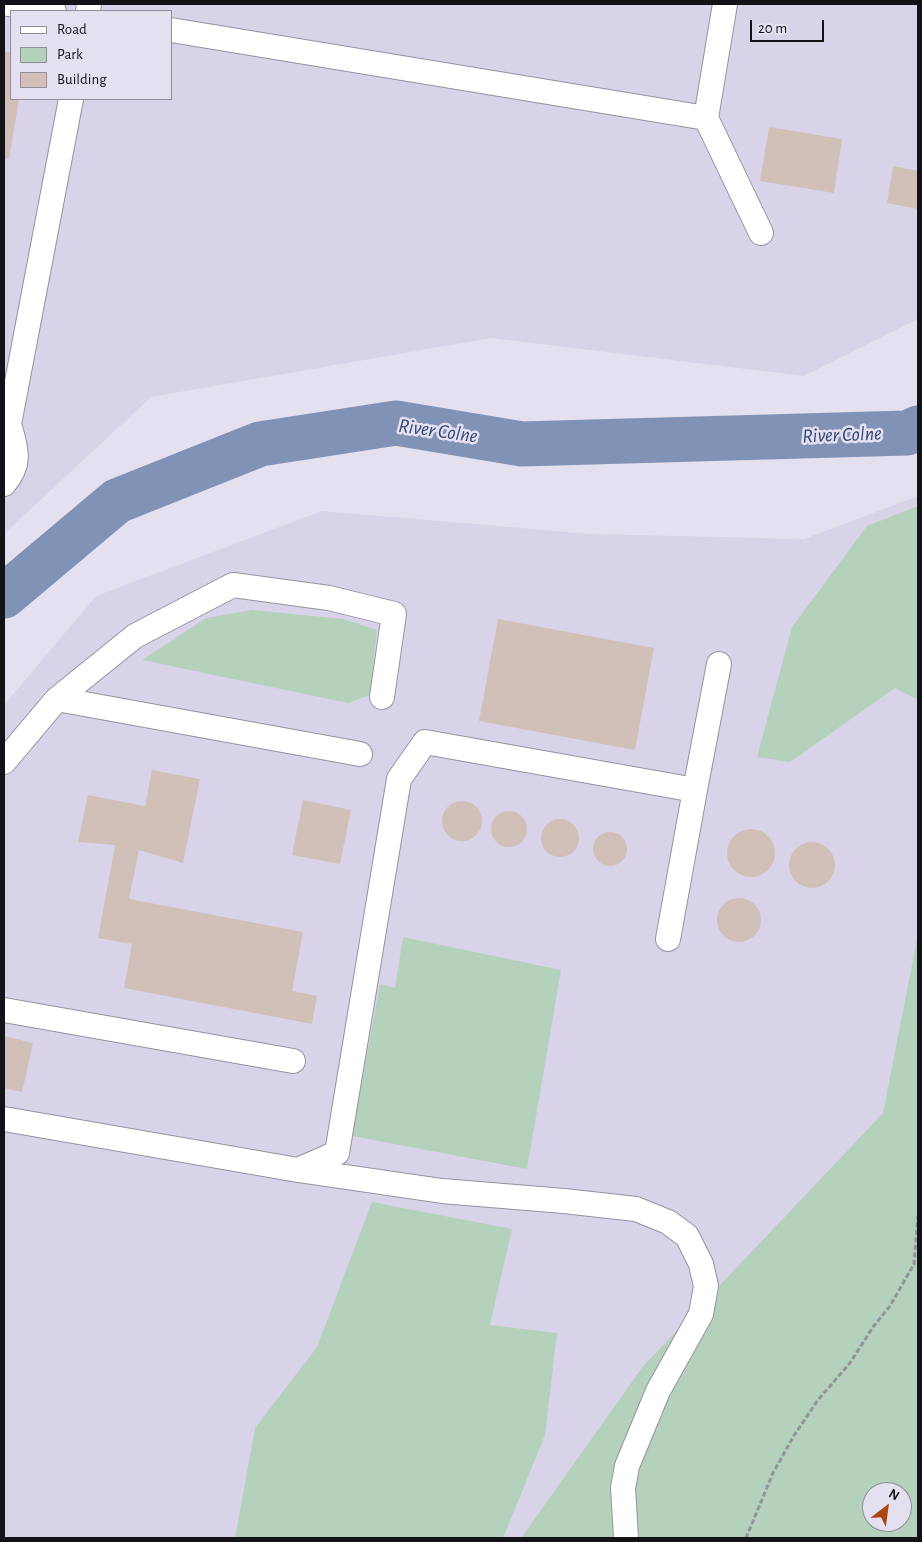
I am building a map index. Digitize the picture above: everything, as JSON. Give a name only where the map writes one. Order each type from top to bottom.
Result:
[{"type":"lane","points":[[8,4],[47,10]]},
{"type":"lane","points":[[725,4],[706,118],[761,233]]},
{"type":"lane","points":[[172,30],[706,118]]},
{"type":"lane","points":[[4,484],[16,467],[17,454],[7,423],[71,100]]},
{"type":"lane","points":[[4,762],[57,699],[135,636],[233,585],[330,598],[394,614],[382,697]]},
{"type":"lane","points":[[668,939],[719,664]]},
{"type":"lane","points":[[57,699],[360,754]]},
{"type":"lane","points":[[298,1170],[336,1153],[399,779],[424,742],[695,790]]},
{"type":"lane","points":[[4,1010],[292,1061]]},
{"type":"lane","points":[[4,1118],[298,1170],[442,1191],[564,1201],[636,1210],[668,1222],[687,1236],[701,1264],[706,1286],[701,1314],[658,1391],[627,1466],[623,1488],[626,1538]]},
{"type":"path","points":[[746,1538],[773,1473],[793,1437],[818,1400],[850,1363],[873,1327],[890,1306],[914,1264],[918,1216]]},
{"type":"shaded area","points":[[4,4],[918,4],[918,319],[804,376],[491,338],[151,397],[4,534]]},
{"type":"shaded area","points":[[918,496],[918,933],[883,1113],[643,1366],[521,1538],[4,1538],[4,705],[96,596],[322,511],[591,534],[804,539]]},
{"type":"green space","points":[[918,506],[918,700],[895,688],[790,762],[757,757],[792,627],[867,526]]},
{"type":"green space","points":[[252,610],[344,619],[377,630],[370,695],[348,703],[142,660],[206,618]]},
{"type":"green space","points":[[918,933],[918,1538],[521,1538],[643,1366],[883,1113]]},
{"type":"green space","points":[[403,937],[561,970],[527,1169],[352,1136],[380,984],[395,988]]},
{"type":"green space","points":[[372,1202],[512,1229],[490,1325],[557,1333],[545,1435],[503,1538],[235,1538],[255,1428],[317,1347]]},
{"type":"building","points":[[4,51],[10,53],[10,100],[19,100],[9,159],[4,158]]},
{"type":"building","points":[[769,127],[842,139],[834,193],[760,181]]},
{"type":"building","points":[[893,166],[918,171],[918,209],[887,203]]},
{"type":"building","points":[[498,619],[654,648],[635,750],[479,721]]},
{"type":"building","points":[[152,770],[200,779],[183,863],[139,850],[129,899],[303,932],[292,991],[317,996],[312,1024],[124,988],[132,944],[98,938],[115,845],[78,842],[88,795],[145,806]]},
{"type":"building","points":[[303,800],[351,810],[340,864],[292,855]]},
{"type":"building","points":[[466,801],[473,804],[479,810],[482,821],[481,829],[473,838],[466,841],[458,841],[451,838],[443,829],[442,817],[445,810],[454,802]]},
{"type":"building","points":[[509,811],[516,812],[522,816],[526,822],[526,836],[522,842],[516,846],[509,847],[502,846],[496,842],[492,836],[491,829],[492,822],[496,816],[502,812]]},
{"type":"building","points":[[560,819],[573,825],[579,838],[573,851],[560,857],[547,851],[541,838],[547,825]]},
{"type":"building","points":[[746,829],[756,829],[768,836],[775,848],[775,858],[768,870],[756,877],[746,877],[738,873],[731,866],[727,858],[727,848],[731,840],[738,833]]},
{"type":"building","points":[[610,832],[622,837],[627,849],[622,861],[610,866],[598,861],[593,849],[598,837]]},
{"type":"building","points":[[807,842],[817,842],[831,852],[835,865],[831,878],[825,884],[817,888],[807,888],[793,878],[789,870],[789,860],[799,846]]},
{"type":"building","points":[[735,898],[743,898],[755,904],[761,920],[755,936],[743,942],[735,942],[723,936],[717,924],[717,916],[723,904]]},
{"type":"building","points":[[4,1036],[33,1043],[22,1092],[4,1088]]},
{"type":"waterway","name":"River Colne","points":[[4,596],[117,501],[260,444],[396,423],[522,444],[907,433],[918,428]]}]
